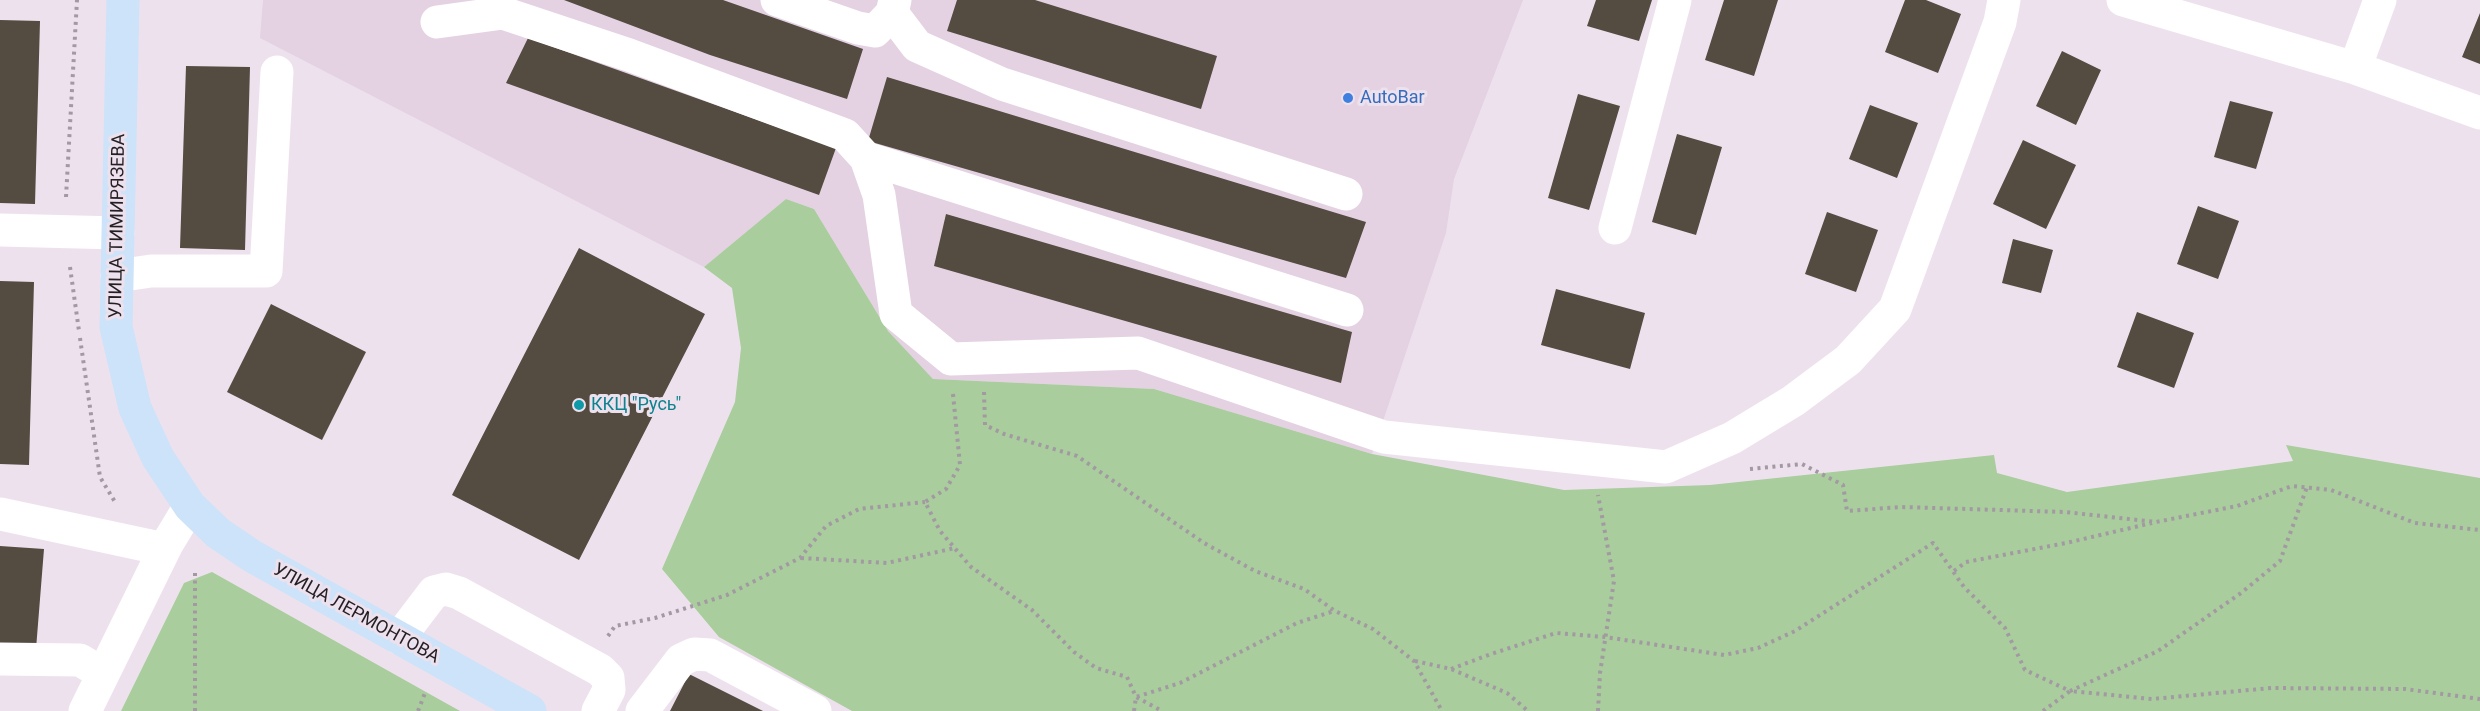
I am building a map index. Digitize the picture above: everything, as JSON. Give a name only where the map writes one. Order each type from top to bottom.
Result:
[{"type":"main road","name":"УЛИЦА ТИМИРЯЗЕВА","points":[[123,0],[116,327],[135,408],[158,458],[190,506]]},
{"type":"main road","name":"УЛИЦА ЛЕРМОНТОВА","points":[[190,506],[218,533],[252,556],[530,711]]},
{"type":"street","points":[[777,0],[858,28],[875,31],[893,6],[917,46],[1002,84],[1346,194]]},
{"type":"street","points":[[1615,228],[1675,0]]},
{"type":"street","points":[[437,22],[503,13],[629,55],[845,135],[866,158],[879,195],[896,314],[967,358],[1138,353],[1384,437],[1666,467],[1732,438],[1793,401],[1848,360],[1895,309],[2000,22],[2004,0]]},
{"type":"street","points":[[2123,0],[2355,68],[2480,112]]},
{"type":"street","points":[[2355,68],[2380,0]]},
{"type":"street","points":[[117,276],[151,271],[266,271],[277,72]]},
{"type":"street","points":[[866,158],[1347,310]]},
{"type":"street","points":[[0,230],[118,234]]},
{"type":"street","points":[[85,711],[164,549],[190,506]]},
{"type":"street","points":[[0,514],[164,549]]},
{"type":"street","points":[[399,638],[434,592],[446,589],[459,592],[588,664],[608,678],[609,690],[598,711]]},
{"type":"street","points":[[642,711],[681,660],[694,654],[710,655],[815,711]]},
{"type":"street","points":[[0,659],[80,660],[103,674]]},
{"type":"path","points":[[588,664],[615,626],[655,618],[727,595],[800,558],[826,526],[859,508],[925,502],[946,489],[960,465],[967,358]]},
{"type":"path","points":[[967,358],[985,425],[1004,434],[1077,456],[1204,543],[1255,571],[1304,590],[1335,611],[1372,629],[1414,661],[1442,711]]},
{"type":"path","points":[[1717,445],[1744,469],[1802,464],[1843,485],[1847,511],[1901,507],[2065,512],[2156,522]]},
{"type":"path","points":[[1592,459],[1614,581],[1605,637],[1598,711]]},
{"type":"path","points":[[1953,571],[1966,562],[2237,506],[2292,486],[2331,490],[2415,523],[2480,530]]},
{"type":"path","points":[[2043,711],[2070,691],[2158,651],[2241,593],[2280,561],[2307,487]]},
{"type":"path","points":[[925,502],[940,531],[971,567],[1032,610],[1074,652],[1096,668],[1127,677],[1136,697],[1134,711]]},
{"type":"path","points":[[1451,669],[1556,633],[1605,637],[1724,654],[1758,648],[1795,631],[1934,543],[1965,587],[2005,628],[2025,670],[2070,691],[2152,699],[2271,688],[2405,688],[2480,699]]},
{"type":"path","points":[[800,558],[887,563],[955,549]]},
{"type":"path","points":[[195,562],[195,711]]},
{"type":"path","points":[[1136,697],[1180,683],[1297,623],[1335,611]]},
{"type":"path","points":[[1414,661],[1451,669],[1507,693],[1528,711]]},
{"type":"path","points":[[1136,697],[1162,711]]},
{"type":"shaded area","points":[[263,0],[1523,0],[1454,179],[1446,233],[1372,454],[1154,389],[933,379],[888,331],[814,209],[786,199],[704,267],[260,38]]},
{"type":"green space","points":[[786,199],[814,209],[888,331],[933,379],[1154,389],[1372,454],[1564,490],[1710,485],[1994,455],[1997,473],[2067,492],[2293,461],[2286,445],[2480,478],[2480,711],[852,711],[719,637],[662,569],[735,402],[741,348],[732,288],[704,267]]},
{"type":"green space","points":[[212,572],[460,711],[121,711],[184,583]]},
{"type":"building","points":[[564,0],[723,0],[863,49],[847,99],[710,55]]},
{"type":"building","points":[[957,0],[1035,0],[1217,56],[1201,109],[947,31]]},
{"type":"building","points":[[1596,0],[1652,0],[1639,41],[1587,26]]},
{"type":"building","points":[[1724,0],[1778,0],[1754,76],[1705,60]]},
{"type":"building","points":[[1905,0],[1926,0],[1961,14],[1938,73],[1885,52]]},
{"type":"building","points":[[2480,13],[2480,64],[2462,57]]},
{"type":"building","points":[[0,20],[40,21],[35,204],[0,203]]},
{"type":"building","points":[[528,38],[836,148],[819,195],[506,83]]},
{"type":"building","points":[[2062,51],[2101,70],[2076,125],[2036,106]]},
{"type":"building","points":[[186,66],[250,67],[245,250],[180,248]]},
{"type":"building","points":[[887,77],[1366,222],[1346,278],[868,141]]},
{"type":"building","points":[[1578,94],[1620,106],[1589,210],[1548,198]]},
{"type":"building","points":[[2230,101],[2273,112],[2256,169],[2214,157]]},
{"type":"building","points":[[1870,105],[1918,123],[1897,178],[1849,159]]},
{"type":"building","points":[[1677,134],[1722,147],[1696,235],[1652,222]]},
{"type":"building","points":[[2023,140],[2076,165],[2046,229],[1993,204]]},
{"type":"building","points":[[2198,206],[2239,221],[2218,279],[2177,264]]},
{"type":"building","points":[[1827,212],[1878,230],[1856,292],[1805,274]]},
{"type":"building","points":[[946,214],[1352,332],[1341,383],[934,266]]},
{"type":"building","points":[[2013,239],[2053,250],[2041,293],[2002,283]]},
{"type":"building","name":"ККЦ \"Русь\"","points":[[579,248],[705,314],[579,560],[452,495]]},
{"type":"building","points":[[0,281],[34,282],[29,465],[0,464]]},
{"type":"building","points":[[1556,289],[1645,313],[1630,369],[1541,345]]},
{"type":"building","points":[[271,304],[366,352],[322,440],[227,392]]},
{"type":"building","points":[[2137,312],[2194,333],[2174,388],[2117,367]]},
{"type":"building","points":[[0,546],[44,549],[36,649],[0,646]]},
{"type":"building","points":[[689,674],[763,711],[670,711]]},
{"type":"place","name":"AutoBar","points":[[1348,98]]},
{"type":"place","name":"ККЦ \"Русь\"","points":[[579,405]]}]
